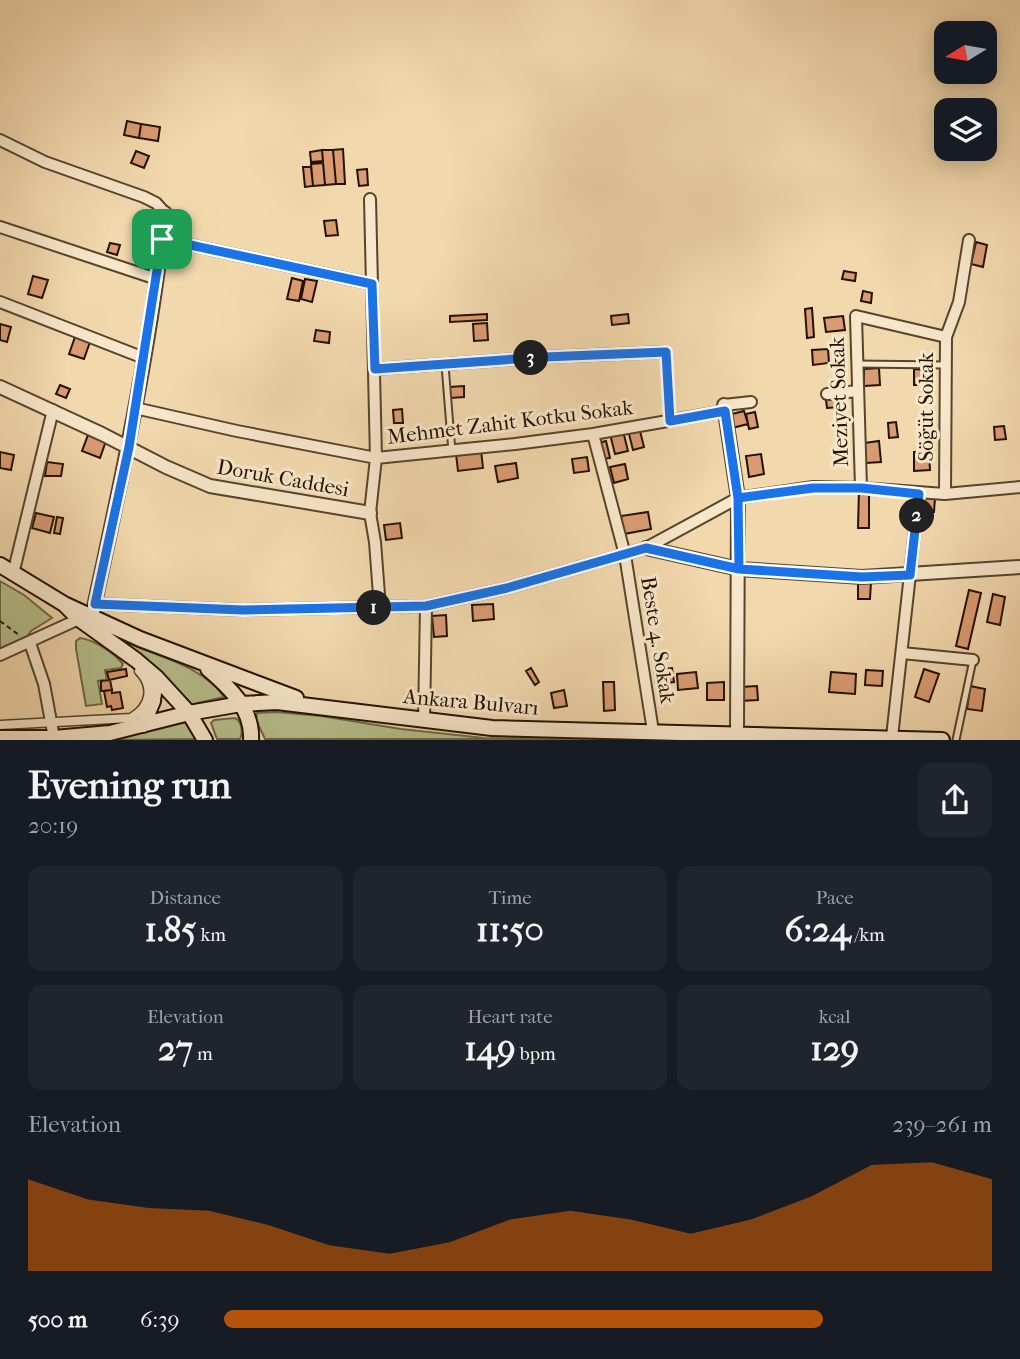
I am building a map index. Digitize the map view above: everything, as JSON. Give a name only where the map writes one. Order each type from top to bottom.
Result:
[{"type":"main road","points":[[0,565],[85,615],[139,639],[314,705]]},
{"type":"main road","points":[[85,615],[156,677],[189,713],[205,740]]},
{"type":"main road","points":[[199,661],[232,691],[241,704],[250,722],[251,740]]},
{"type":"main road","points":[[143,725],[153,701],[156,677]]},
{"type":"main road","name":"Ankara Bulvarı","points":[[0,738],[52,730],[110,733],[189,713],[241,704],[277,702],[492,728],[942,740]]},
{"type":"street","points":[[0,140],[45,162],[144,197],[156,203],[165,213],[157,279],[129,447],[85,615]]},
{"type":"street","points":[[370,199],[376,458],[370,513],[380,608]]},
{"type":"street","points":[[0,227],[157,279]]},
{"type":"street","points":[[162,239],[372,284]]},
{"type":"street","name":"Söğüt Sokak","points":[[945,494],[946,337],[958,302],[969,240]]},
{"type":"street","points":[[0,302],[144,358]]},
{"type":"street","name":"Meziyet Sokak","points":[[861,488],[856,316],[946,337]]},
{"type":"street","points":[[375,369],[666,352]]},
{"type":"street","name":"Doruk Caddesi","points":[[0,387],[210,486],[370,513]]},
{"type":"street","points":[[827,394],[858,391]]},
{"type":"street","name":"Mehmet Zahit Kotku Sokak","points":[[135,408],[376,458],[452,452],[593,434],[670,421],[751,402]]},
{"type":"street","points":[[725,408],[738,498],[737,733]]},
{"type":"street","points":[[13,574],[52,410]]},
{"type":"street","name":"Beste 4. Sokak","points":[[593,434],[625,555],[653,731]]},
{"type":"street","points":[[0,655],[85,615],[426,606],[507,588],[646,548],[738,498],[813,488],[861,488],[945,494],[1020,487]]},
{"type":"street","points":[[892,737],[919,494]]},
{"type":"street","points":[[646,548],[739,569],[862,577],[1020,567]]},
{"type":"street","points":[[424,721],[426,606]]},
{"type":"street","points":[[0,725],[52,730],[131,718],[141,710],[150,687],[145,676],[85,615]]},
{"type":"street","points":[[30,643],[44,684],[52,730]]},
{"type":"street","points":[[902,653],[973,660]]},
{"type":"lane","points":[[666,352],[670,421]]},
{"type":"lane","points":[[857,364],[946,365]]},
{"type":"lane","points":[[445,365],[452,452]]},
{"type":"lane","points":[[956,740],[973,660]]},
{"type":"path","points":[[0,621],[30,643]]},
{"type":"green space","points":[[0,581],[24,595],[52,618],[31,631],[25,640],[0,652]]},
{"type":"green space","points":[[93,624],[128,643],[195,671],[206,678],[224,697],[189,705]]},
{"type":"green space","points":[[80,638],[104,648],[123,664],[121,668],[105,670],[107,680],[98,681],[102,704],[86,706],[76,649],[76,641]]},
{"type":"green space","points":[[257,713],[321,716],[401,729],[484,738],[662,739],[265,739],[256,720]]},
{"type":"green space","points":[[235,718],[241,727],[240,739],[217,739],[211,723],[214,720]]},
{"type":"green space","points":[[185,722],[199,739],[107,740]]},
{"type":"building","points":[[127,121],[141,124],[139,138],[124,135]]},
{"type":"building","points":[[141,124],[160,127],[158,141],[139,138]]},
{"type":"building","points":[[343,149],[345,184],[336,184],[333,150]]},
{"type":"building","points":[[322,150],[323,161],[311,162],[310,152]]},
{"type":"building","points":[[322,150],[333,150],[336,184],[325,185]]},
{"type":"building","points":[[136,151],[149,156],[144,168],[131,163]]},
{"type":"building","points":[[323,163],[325,185],[313,186],[311,164]]},
{"type":"building","points":[[303,167],[311,167],[313,186],[305,187]]},
{"type":"building","points":[[367,169],[368,185],[359,186],[357,170]]},
{"type":"building","points":[[336,220],[338,235],[326,236],[324,221]]},
{"type":"building","points":[[976,242],[987,245],[983,267],[971,264]]},
{"type":"building","points":[[110,243],[120,245],[117,255],[107,252]]},
{"type":"building","points":[[844,271],[856,273],[855,281],[842,279]]},
{"type":"building","points":[[33,276],[48,280],[42,298],[28,294]]},
{"type":"building","points":[[292,278],[303,281],[299,301],[287,299]]},
{"type":"building","points":[[305,279],[317,281],[312,302],[301,299]]},
{"type":"building","points":[[863,291],[872,293],[871,303],[861,301]]},
{"type":"building","points":[[812,308],[814,337],[807,338],[805,309]]},
{"type":"building","points":[[487,314],[487,320],[450,322],[450,316]]},
{"type":"building","points":[[628,314],[629,323],[612,325],[611,316]]},
{"type":"building","points":[[843,316],[845,330],[826,332],[824,318]]},
{"type":"building","points":[[487,323],[488,340],[474,341],[473,324]]},
{"type":"building","points":[[0,324],[11,327],[7,342],[0,340]]},
{"type":"building","points":[[316,330],[330,332],[329,343],[314,341]]},
{"type":"building","points":[[75,337],[90,342],[84,359],[69,354]]},
{"type":"building","points":[[828,349],[829,363],[813,365],[812,350]]},
{"type":"building","points":[[879,368],[880,385],[864,386],[864,369]]},
{"type":"building","points":[[914,369],[930,370],[930,385],[914,385]]},
{"type":"building","points":[[60,385],[70,389],[66,398],[56,394]]},
{"type":"building","points":[[464,386],[464,397],[450,398],[449,387]]},
{"type":"building","points":[[839,399],[840,407],[827,408],[826,400]]},
{"type":"building","points":[[402,409],[403,423],[394,423],[393,410]]},
{"type":"building","points":[[744,411],[748,424],[732,428],[728,415]]},
{"type":"building","points":[[755,412],[758,427],[749,429],[746,414]]},
{"type":"building","points":[[896,422],[898,437],[889,438],[888,423]]},
{"type":"building","points":[[1004,426],[1006,439],[995,440],[994,427]]},
{"type":"building","points":[[639,427],[644,447],[633,450],[628,430]]},
{"type":"building","points":[[623,431],[628,451],[615,454],[610,434]]},
{"type":"building","points":[[88,435],[106,441],[100,458],[82,451]]},
{"type":"building","points":[[606,441],[610,458],[602,459],[598,443]]},
{"type":"building","points":[[879,441],[881,462],[866,463],[864,443]]},
{"type":"building","points":[[481,450],[483,468],[458,471],[456,454]]},
{"type":"building","points":[[0,452],[14,455],[11,470],[0,468]]},
{"type":"building","points":[[914,452],[929,452],[930,470],[914,471]]},
{"type":"building","points":[[761,454],[764,474],[749,477],[746,456]]},
{"type":"building","points":[[587,457],[589,471],[574,473],[572,459]]},
{"type":"building","points":[[47,462],[63,464],[61,476],[45,476]]},
{"type":"building","points":[[516,463],[518,478],[498,482],[495,466]]},
{"type":"building","points":[[625,464],[628,479],[614,483],[610,467]]},
{"type":"building","points":[[859,489],[869,489],[869,528],[858,528]]},
{"type":"building","points":[[921,498],[935,498],[934,512],[920,514]]},
{"type":"building","points":[[648,512],[651,529],[624,534],[621,516]]},
{"type":"building","points":[[36,513],[54,517],[50,533],[32,528]]},
{"type":"building","points":[[57,517],[63,518],[60,534],[54,533]]},
{"type":"building","points":[[400,523],[402,538],[386,540],[384,525]]},
{"type":"building","points":[[858,582],[871,582],[870,599],[858,599]]},
{"type":"building","points":[[969,590],[981,593],[968,649],[956,646]]},
{"type":"building","points":[[993,594],[1005,597],[1000,625],[987,622]]},
{"type":"building","points":[[493,604],[494,619],[473,621],[472,605]]},
{"type":"building","points":[[446,615],[447,636],[434,637],[432,616]]},
{"type":"building","points":[[531,668],[539,682],[535,685],[526,671]]},
{"type":"building","points":[[672,668],[674,682],[656,684],[654,670]]},
{"type":"building","points":[[126,669],[127,676],[109,680],[107,672]]},
{"type":"building","points":[[924,669],[939,674],[929,702],[915,697]]},
{"type":"building","points":[[866,670],[883,671],[882,686],[865,685]]},
{"type":"building","points":[[696,672],[698,688],[678,690],[677,674]]},
{"type":"building","points":[[831,672],[856,674],[855,694],[829,692]]},
{"type":"building","points":[[110,680],[112,690],[101,691],[101,681]]},
{"type":"building","points":[[603,682],[614,682],[615,710],[604,711]]},
{"type":"building","points":[[724,682],[724,700],[707,700],[707,683]]},
{"type":"building","points":[[757,686],[758,700],[740,701],[740,687]]},
{"type":"building","points":[[970,686],[985,689],[982,711],[967,709]]},
{"type":"building","points":[[112,690],[112,693],[120,692],[123,708],[112,710],[111,706],[107,707],[104,691]]},
{"type":"building","points":[[564,690],[567,706],[554,708],[551,693]]},
{"type":"route","points":[[162,239],[129,447],[95,604],[243,610],[426,606],[507,588],[646,548],[739,569],[738,498],[813,488],[861,488],[919,494],[910,575],[862,577],[739,569],[738,498],[725,411],[670,421],[666,352],[375,369],[372,284],[162,239]]}]
